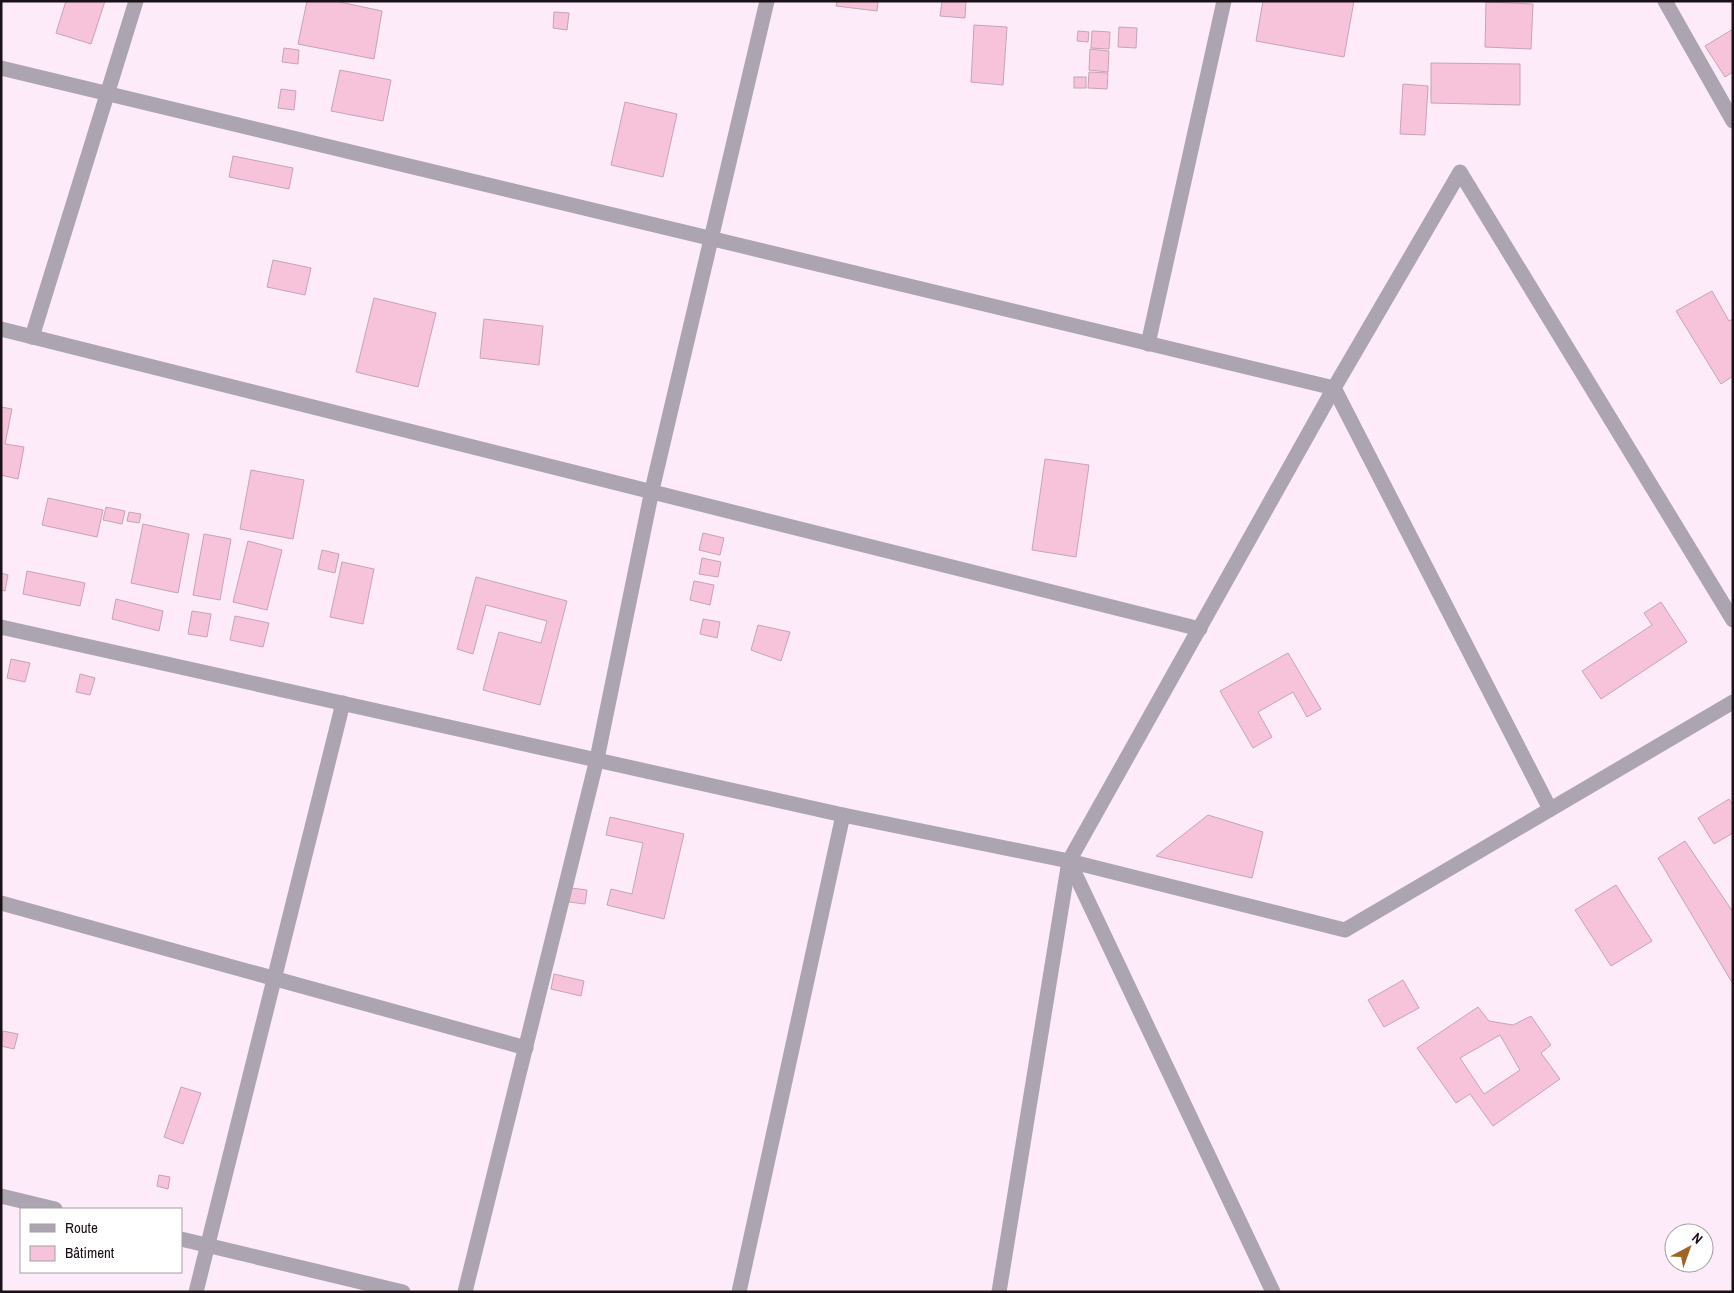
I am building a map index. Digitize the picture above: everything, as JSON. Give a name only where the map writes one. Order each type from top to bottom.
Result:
[{"type":"street","points":[[32,337],[136,1]]},
{"type":"street","points":[[465,1292],[597,759],[652,490],[767,1]]},
{"type":"street","points":[[1148,344],[1224,1]]},
{"type":"street","points":[[1665,1],[1733,122]]},
{"type":"street","points":[[1,68],[1334,388],[1550,809]]},
{"type":"street","points":[[999,1292],[1069,861],[1334,388],[1460,172],[1733,620]]},
{"type":"street","points":[[1,329],[652,490],[1200,629]]},
{"type":"street","points":[[1,626],[843,814],[1069,861],[1345,930],[1733,702]]},
{"type":"street","points":[[196,1292],[343,703]]},
{"type":"street","points":[[739,1292],[843,814]]},
{"type":"street","points":[[1069,861],[1273,1292]]},
{"type":"street","points":[[1,903],[526,1048]]},
{"type":"street","points":[[1,1196],[51,1208]]},
{"type":"street","points":[[182,1239],[403,1292]]},
{"type":"building","points":[[66,1],[105,1],[91,44],[56,33]]},
{"type":"building","points":[[307,1],[335,1],[382,11],[374,59],[298,44]]},
{"type":"building","points":[[837,1],[878,1],[877,11],[836,6]]},
{"type":"building","points":[[942,1],[966,1],[965,18],[940,16]]},
{"type":"building","points":[[1263,1],[1354,1],[1344,57],[1256,41]]},
{"type":"building","points":[[1486,2],[1533,4],[1531,49],[1485,47]]},
{"type":"building","points":[[554,12],[569,13],[567,30],[553,28]]},
{"type":"building","points":[[974,25],[1007,27],[1003,85],[971,82]]},
{"type":"building","points":[[1119,27],[1137,28],[1136,48],[1118,47]]},
{"type":"building","points":[[1733,29],[1733,72],[1725,77],[1705,46]]},
{"type":"building","points":[[1078,31],[1089,32],[1088,42],[1077,41]]},
{"type":"building","points":[[1092,31],[1110,32],[1109,49],[1091,48]]},
{"type":"building","points":[[284,48],[299,50],[298,64],[282,62]]},
{"type":"building","points":[[1090,49],[1109,51],[1108,72],[1089,70]]},
{"type":"building","points":[[1431,63],[1520,64],[1520,105],[1431,103]]},
{"type":"building","points":[[340,70],[391,80],[383,121],[331,111]]},
{"type":"building","points":[[1089,72],[1108,73],[1107,89],[1088,88]]},
{"type":"building","points":[[1074,77],[1086,77],[1086,88],[1074,88]]},
{"type":"building","points":[[1403,84],[1428,86],[1425,135],[1400,134]]},
{"type":"building","points":[[281,89],[296,91],[294,110],[278,108]]},
{"type":"building","points":[[625,102],[677,114],[663,177],[611,165]]},
{"type":"building","points":[[233,156],[293,168],[289,189],[229,177]]},
{"type":"building","points":[[273,260],[311,268],[305,295],[267,287]]},
{"type":"building","points":[[1712,291],[1729,321],[1733,319],[1733,376],[1721,384],[1676,311]]},
{"type":"building","points":[[374,298],[436,313],[418,387],[356,372]]},
{"type":"building","points":[[484,319],[543,326],[539,365],[480,358]]},
{"type":"building","points":[[1,407],[12,409],[5,444],[24,447],[18,479],[1,475]]},
{"type":"building","points":[[1045,459],[1089,465],[1076,557],[1032,550]]},
{"type":"building","points":[[251,470],[304,480],[293,539],[240,529]]},
{"type":"building","points":[[48,498],[103,510],[97,537],[42,525]]},
{"type":"building","points":[[106,507],[125,511],[122,524],[103,520]]},
{"type":"building","points":[[129,512],[141,514],[139,523],[127,521]]},
{"type":"building","points":[[143,524],[189,534],[178,593],[131,583]]},
{"type":"building","points":[[703,533],[724,538],[720,555],[699,550]]},
{"type":"building","points":[[204,534],[231,539],[220,600],[193,595]]},
{"type":"building","points":[[248,541],[282,550],[267,610],[233,602]]},
{"type":"building","points":[[322,550],[339,554],[335,573],[318,569]]},
{"type":"building","points":[[702,558],[721,562],[718,577],[699,574]]},
{"type":"building","points":[[342,562],[374,569],[363,624],[330,617]]},
{"type":"building","points":[[27,571],[85,583],[80,606],[23,594]]},
{"type":"building","points":[[1,573],[8,575],[5,591],[1,590]]},
{"type":"building","points":[[476,577],[567,601],[540,705],[483,690],[499,632],[541,643],[547,621],[486,605],[473,654],[457,649]]},
{"type":"building","points":[[694,581],[714,585],[710,605],[690,600]]},
{"type":"building","points":[[116,599],[163,611],[159,631],[112,619]]},
{"type":"building","points":[[1661,602],[1687,642],[1601,699],[1582,671],[1652,625],[1644,613]]},
{"type":"building","points":[[192,611],[211,614],[207,637],[188,634]]},
{"type":"building","points":[[235,616],[269,623],[263,647],[230,640]]},
{"type":"building","points":[[703,619],[720,622],[717,638],[700,634]]},
{"type":"building","points":[[758,625],[790,632],[781,661],[751,650]]},
{"type":"building","points":[[1288,653],[1321,709],[1307,717],[1293,692],[1258,712],[1272,737],[1253,748],[1220,691]]},
{"type":"building","points":[[11,659],[30,663],[25,682],[7,678]]},
{"type":"building","points":[[80,674],[95,678],[90,695],[76,692]]},
{"type":"building","points":[[1729,799],[1733,805],[1733,833],[1714,844],[1698,818]]},
{"type":"building","points":[[1208,815],[1263,832],[1252,878],[1156,856]]},
{"type":"building","points":[[610,817],[684,834],[664,919],[607,905],[611,889],[632,894],[643,843],[606,835]]},
{"type":"building","points":[[1685,841],[1733,912],[1733,984],[1658,858]]},
{"type":"building","points":[[1616,885],[1652,941],[1611,966],[1575,910]]},
{"type":"building","points":[[571,888],[587,890],[585,904],[569,902]]},
{"type":"building","points":[[554,974],[584,981],[581,996],[551,989]]},
{"type":"building","points":[[1403,980],[1419,1008],[1384,1027],[1368,1000]]},
{"type":"building","points":[[1478,1007],[1489,1021],[1513,1025],[1531,1016],[1551,1045],[1541,1053],[1560,1079],[1493,1126],[1470,1094],[1456,1103],[1417,1048]],"holes":[[[1500,1035],[1520,1070],[1484,1094],[1460,1058]]]},
{"type":"building","points":[[3,1031],[18,1034],[14,1049],[1,1046]]},
{"type":"building","points":[[181,1087],[201,1093],[183,1144],[164,1137]]},
{"type":"building","points":[[159,1175],[170,1177],[168,1189],[157,1186]]}]
